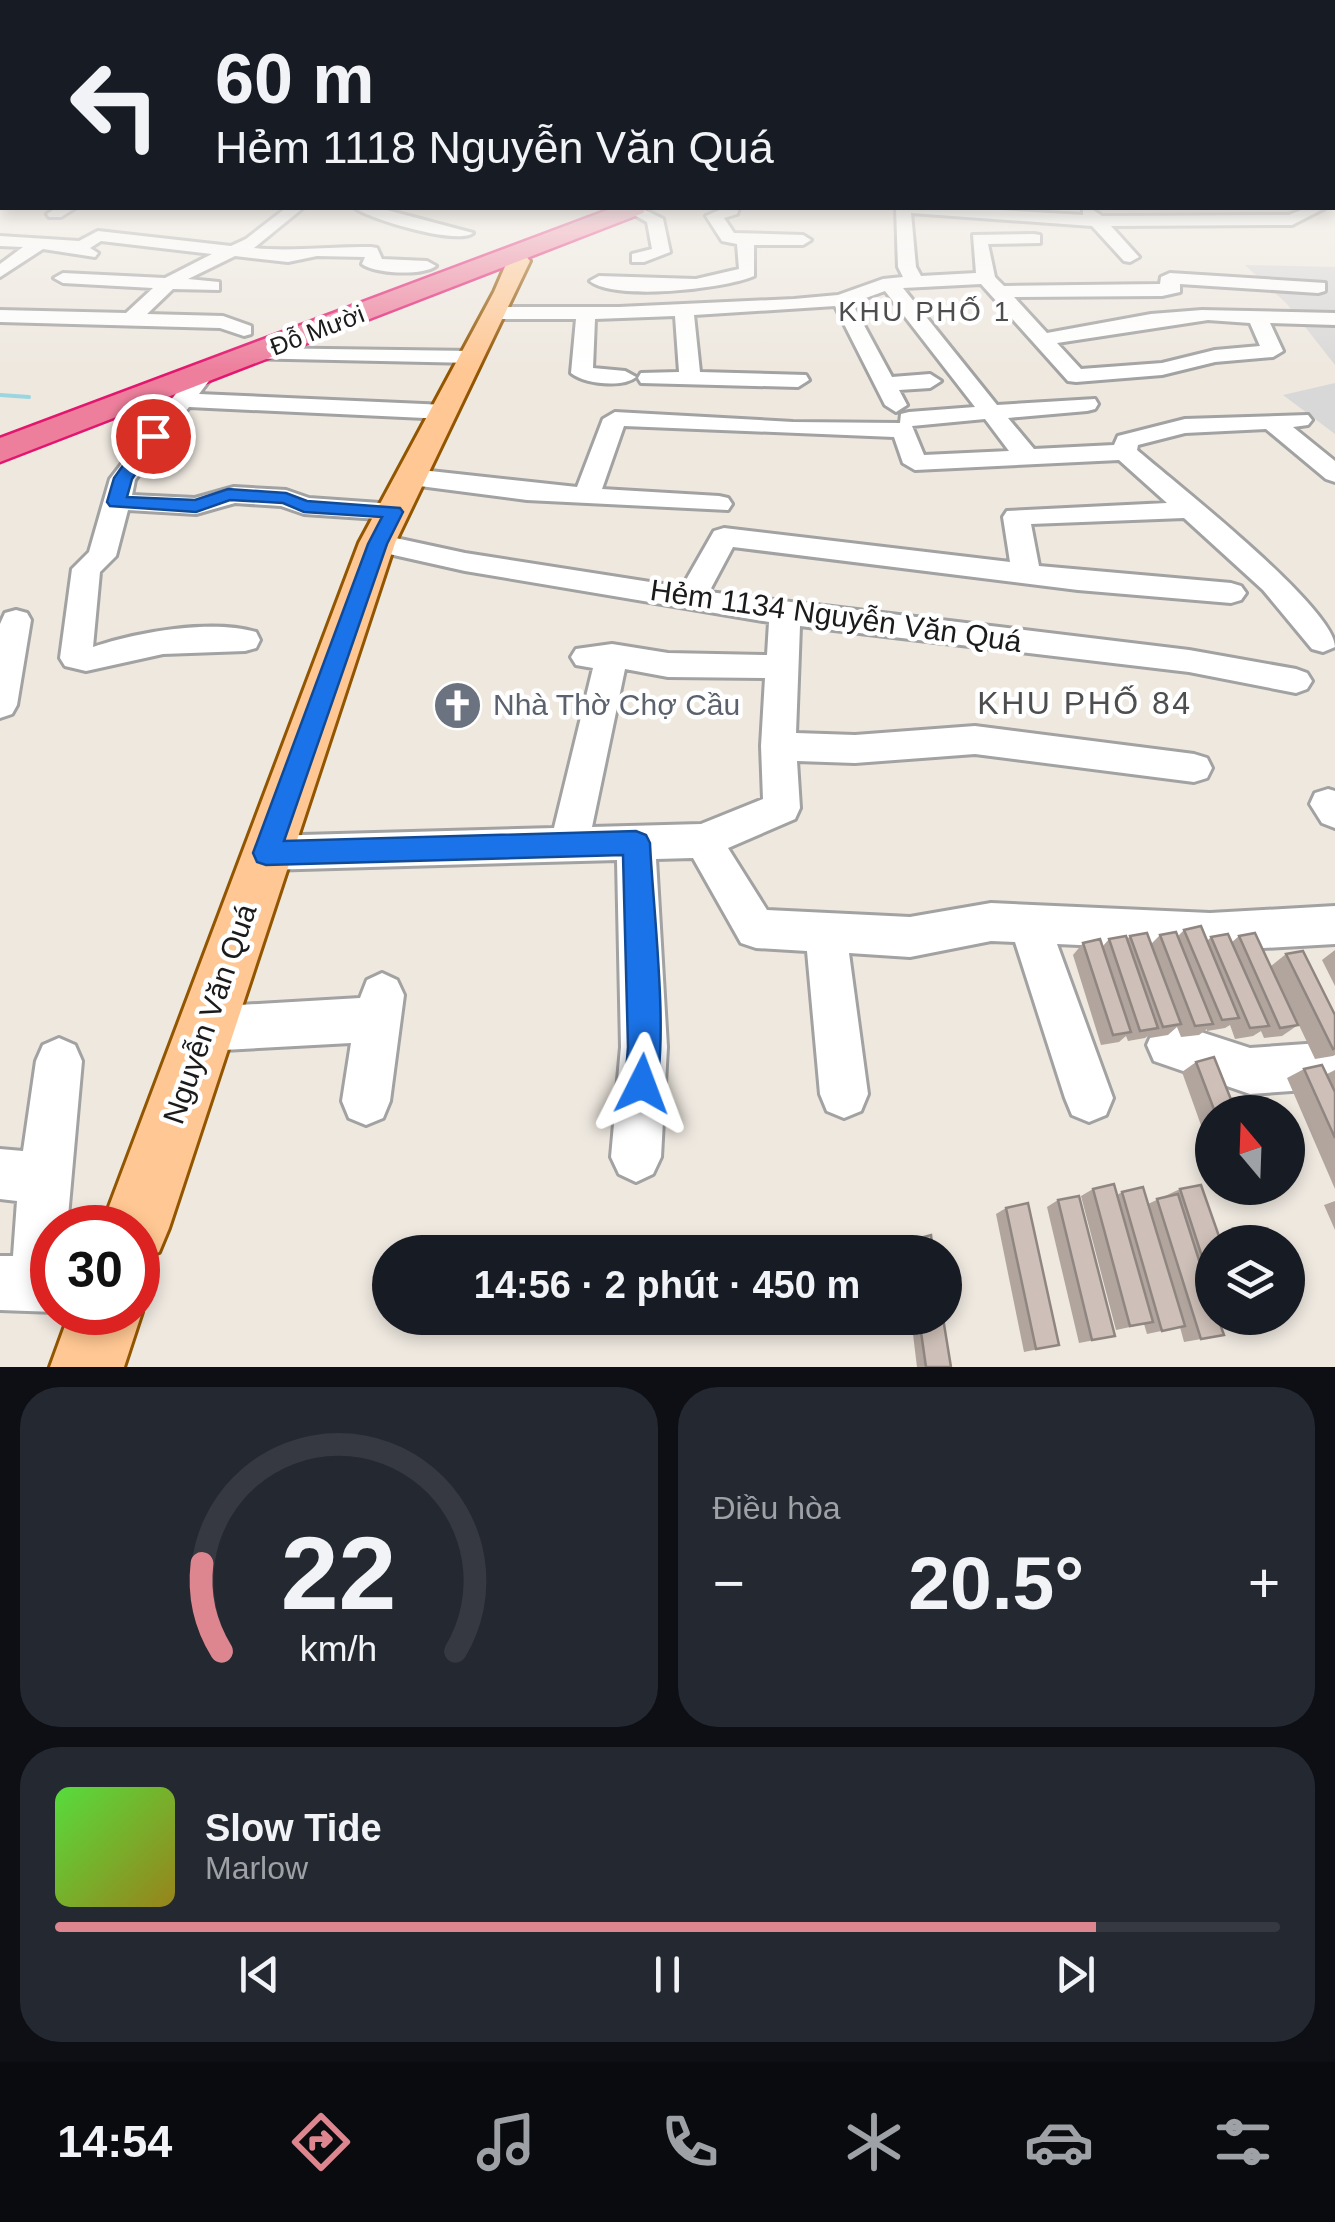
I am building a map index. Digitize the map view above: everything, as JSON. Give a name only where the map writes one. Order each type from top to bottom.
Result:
[{"type":"highway","name":"Đỗ Mười","points":[[0,442],[231,354],[256,350],[495,243]]},
{"type":"highway","name":"Đỗ Mười","points":[[0,420],[250,342],[496,243]]},
{"type":"highway","name":"Đỗ Mười","points":[[0,428],[424,265],[498,243]]},
{"type":"highway","name":"Đỗ Mười","points":[[0,451],[203,374],[250,342],[424,265]]},
{"type":"main road","name":"Nguyễn Văn Quá","points":[[143,1205],[266,853],[394,511],[517,266],[517,258],[490,245]]},
{"type":"main road","points":[[87,1367],[98,1335]]},
{"type":"street","points":[[23,243],[218,257]]},
{"type":"street","points":[[83,249],[90,243]]},
{"type":"street","points":[[172,243],[288,257],[318,251],[371,252],[372,264],[424,265]]},
{"type":"street","points":[[130,320],[168,284],[249,243]]},
{"type":"street","points":[[483,243],[490,245]]},
{"type":"street","points":[[638,258],[661,252],[661,243]]},
{"type":"street","points":[[600,281],[684,284],[739,277],[748,272],[745,243]]},
{"type":"street","points":[[906,243],[907,267],[915,282]]},
{"type":"street","points":[[979,243],[986,261],[986,278]]},
{"type":"street","points":[[1118,243],[1130,256]]},
{"type":"street","points":[[0,272],[39,244]]},
{"type":"street","points":[[64,278],[212,286]]},
{"type":"street","points":[[496,312],[586,313],[841,300],[889,283],[986,278],[1003,292],[1076,376],[1162,369],[1215,356],[1273,351],[1256,315]]},
{"type":"street","points":[[1003,292],[1162,290],[1173,288],[1167,281],[1170,278],[1326,288],[1335,302]]},
{"type":"street","points":[[889,283],[1026,456]]},
{"type":"street","points":[[841,300],[902,412],[990,414],[1087,404]]},
{"type":"street","points":[[684,309],[690,378]]},
{"type":"street","points":[[586,313],[582,373],[625,377]]},
{"type":"street","points":[[0,316],[223,322],[250,342],[473,357]]},
{"type":"street","points":[[1045,339],[1151,320],[1207,316],[1335,319]]},
{"type":"street","points":[[203,374],[123,478],[102,556],[86,567],[76,658],[89,660],[117,651],[186,640],[245,640]]},
{"type":"street","points":[[649,378],[722,382],[798,380]]},
{"type":"street","points":[[885,384],[930,381]]},
{"type":"street","points":[[182,400],[446,412]]},
{"type":"street","points":[[587,495],[616,420],[756,428],[903,430],[915,463],[1125,452],[1273,583],[1301,616],[1329,628]]},
{"type":"street","points":[[1125,452],[1126,441],[1184,426],[1300,420]]},
{"type":"street","points":[[1271,422],[1335,474]]},
{"type":"street","points":[[116,502],[196,506],[228,495],[286,498],[304,506],[394,511],[527,492],[719,504]]},
{"type":"street","points":[[1026,572],[1016,517],[1192,510]]},
{"type":"street","name":"Hẻm 1134 Nguyễn Văn Quá","points":[[394,511],[465,562],[692,596],[785,622],[1189,661],[1296,681]]},
{"type":"street","points":[[692,596],[724,538],[1231,592]]},
{"type":"street","points":[[0,706],[16,620]]},
{"type":"street","points":[[266,853],[703,841],[782,808],[778,746],[785,622],[1234,690]]},
{"type":"street","points":[[569,845],[600,656],[668,665],[782,666]]},
{"type":"street","points":[[778,746],[856,749],[976,740],[1194,768]]},
{"type":"street","points":[[703,841],[756,929],[910,937],[991,922],[1210,932],[1335,924]]},
{"type":"street","points":[[636,843],[644,1047],[636,1157]]},
{"type":"street","points":[[1029,924],[1089,1098]]},
{"type":"street","points":[[826,932],[844,1094]]},
{"type":"street","points":[[205,1029],[379,1007],[366,1101]]},
{"type":"street","points":[[1170,1045],[1250,1071],[1335,1065]]},
{"type":"street","points":[[30,1284],[22,1176],[59,1061]]},
{"type":"shaded area","points":[[1245,265],[1335,267],[1335,365],[1287,304]]},
{"type":"shaded area","points":[[1335,383],[1335,434],[1283,395]]},
{"type":"building","points":[[1201,926],[1239,1018],[1222,1020],[1184,930]]},
{"type":"building","points":[[1176,932],[1213,1024],[1195,1026],[1160,935]]},
{"type":"building","points":[[1147,933],[1181,1024],[1163,1027],[1130,936]]},
{"type":"building","points":[[1255,933],[1298,1025],[1280,1028],[1239,936]]},
{"type":"building","points":[[1228,934],[1269,1026],[1250,1028],[1211,937]]},
{"type":"building","points":[[1126,936],[1158,1028],[1140,1031],[1109,939]]},
{"type":"building","points":[[1100,939],[1131,1032],[1113,1035],[1083,943]]},
{"type":"building","points":[[1303,951],[1335,1015],[1333,1049],[1286,954]]},
{"type":"building","points":[[1214,1057],[1229,1095],[1209,1095],[1196,1062]]},
{"type":"building","points":[[1322,1065],[1335,1092],[1335,1138],[1304,1069]]},
{"type":"building","points":[[1114,1184],[1153,1322],[1130,1326],[1093,1189]]},
{"type":"building","points":[[1195,1186],[1195,1205],[1208,1205],[1215,1225],[1195,1225],[1195,1235],[1180,1189]]},
{"type":"building","points":[[1143,1187],[1185,1326],[1162,1331],[1122,1192]]},
{"type":"building","points":[[1178,1194],[1195,1248],[1195,1320],[1157,1199]]},
{"type":"building","points":[[1079,1196],[1115,1336],[1092,1340],[1058,1200]]},
{"type":"building","points":[[1028,1203],[1059,1345],[1036,1349],[1006,1208]]},
{"type":"building","points":[[921,1335],[946,1335],[951,1367],[926,1367]]},
{"type":"waterway","points":[[0,395],[29,397]]},
{"type":"place","name":"Nhà Thờ Chợ Cầu","points":[[458,705]]},
{"type":"district","name":"KHU PHỐ 1","points":[[925,311]]},
{"type":"district","name":"KHU PHỐ 84","points":[[1085,703]]},
{"type":"route","points":[[153,436],[123,478],[116,502],[196,506],[228,495],[286,498],[304,506],[394,512],[377,544],[266,853],[636,843],[642,1084]]}]
